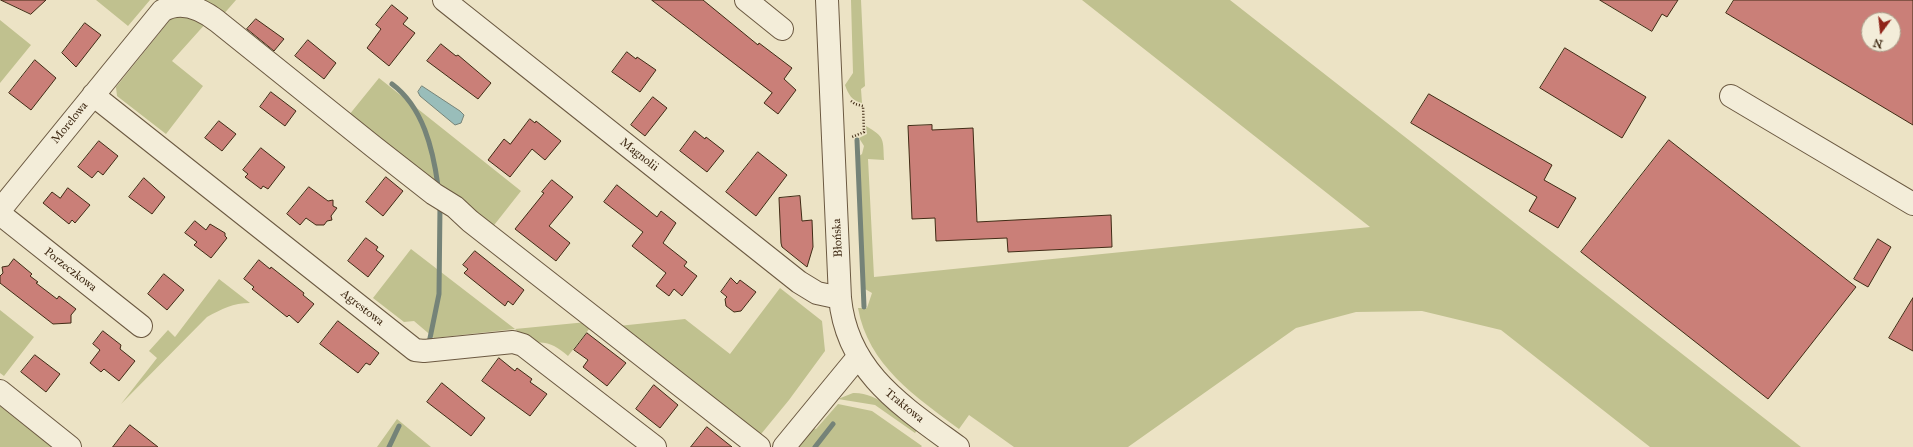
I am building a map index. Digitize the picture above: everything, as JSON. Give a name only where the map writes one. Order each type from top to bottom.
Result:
[{"type":"street","name":"Magnolii","points":[[444,0],[799,282],[817,293],[840,298]]},
{"type":"street","points":[[746,0],[782,29]]},
{"type":"street","name":"Błońska","points":[[827,0],[840,298],[844,324],[858,357]]},
{"type":"street","name":"Morelowa","points":[[0,210],[162,11],[174,4],[189,4],[210,15],[434,194],[455,207],[482,231],[759,447]]},
{"type":"street","name":"Agrestowa","points":[[93,94],[415,350],[424,351],[513,342],[524,345],[654,447]]},
{"type":"street","points":[[1731,96],[1913,204]]},
{"type":"street","name":"Porzeczkowa","points":[[0,214],[141,326]]},
{"type":"street","points":[[784,447],[858,357]]},
{"type":"street","name":"Traktowa","points":[[858,357],[870,375],[889,394],[958,447]]},
{"type":"street","points":[[0,391],[70,447]]},
{"type":"path","points":[[863,108],[864,129]]},
{"type":"green space","points":[[96,0],[150,0],[128,26]]},
{"type":"green space","points":[[201,0],[236,0],[222,16]]},
{"type":"green space","points":[[851,0],[861,0],[865,86],[861,89],[862,103],[851,97],[845,85],[853,73]]},
{"type":"green space","points":[[1082,0],[1230,0],[1801,447],[1650,447],[1501,330],[1422,311],[1356,312],[1296,328],[1128,447],[1014,447],[969,415],[959,429],[926,405],[896,378],[883,363],[863,328],[858,308],[867,308],[872,293],[865,289],[859,156],[862,154],[864,146],[859,138],[867,134],[866,126],[877,133],[882,139],[884,160],[868,159],[874,277],[1370,227]]},
{"type":"green space","points":[[190,13],[207,22],[172,61],[203,86],[166,134],[117,96],[116,87],[174,15]]},
{"type":"green space","points":[[0,20],[31,45],[0,83]]},
{"type":"green space","points":[[379,78],[521,191],[491,229],[349,115]]},
{"type":"green space","points":[[411,249],[515,329],[434,338],[414,321],[404,322],[373,298]]},
{"type":"green space","points":[[219,279],[250,303],[233,305],[207,317],[121,404],[157,358],[149,351],[168,330],[175,337]]},
{"type":"green space","points":[[780,288],[822,321],[825,351],[789,400],[757,439],[609,327],[685,319],[730,354]]},
{"type":"green space","points":[[0,310],[34,337],[4,376],[0,373]]},
{"type":"green space","points":[[587,322],[593,324],[568,356],[552,345],[534,343],[515,329]]},
{"type":"green space","points":[[853,393],[871,396],[888,406],[918,429],[915,433],[875,405],[838,399]]},
{"type":"green space","points":[[838,404],[872,411],[922,446],[796,447],[811,428],[816,429]]},
{"type":"green space","points":[[0,406],[52,447],[0,447]]},
{"type":"green space","points":[[397,419],[431,447],[377,447]]},
{"type":"water","points":[[422,86],[460,111],[464,115],[461,123],[455,125],[420,96],[418,92]]},
{"type":"building","points":[[1,0],[46,0],[31,14]]},
{"type":"building","points":[[652,0],[703,0],[758,45],[759,43],[792,68],[784,79],[796,90],[778,114],[764,103],[772,93]]},
{"type":"building","points":[[1600,0],[1678,0],[1667,17],[1662,14],[1652,31]]},
{"type":"building","points":[[1734,0],[1913,0],[1913,125],[1726,13]]},
{"type":"building","points":[[392,5],[408,18],[403,24],[415,33],[389,66],[367,48],[381,29],[376,25]]},
{"type":"building","points":[[256,19],[284,39],[274,51],[247,29]]},
{"type":"building","points":[[85,23],[101,35],[76,67],[62,53]]},
{"type":"building","points":[[308,40],[336,63],[324,79],[295,56]]},
{"type":"building","points":[[441,44],[456,56],[458,55],[491,83],[478,99],[427,61]]},
{"type":"building","points":[[1565,48],[1646,97],[1622,138],[1540,88]]},
{"type":"building","points":[[627,52],[636,59],[637,57],[656,70],[640,92],[612,72]]},
{"type":"building","points":[[35,60],[56,78],[31,110],[9,93]]},
{"type":"building","points":[[271,92],[296,111],[285,126],[260,107]]},
{"type":"building","points":[[1429,94],[1552,165],[1544,180],[1576,198],[1558,228],[1529,211],[1537,197],[1411,123]]},
{"type":"building","points":[[653,97],[667,108],[645,136],[631,125]]},
{"type":"building","points":[[530,119],[535,123],[536,121],[561,141],[545,160],[532,149],[510,177],[488,160],[504,139],[510,144]]},
{"type":"building","points":[[219,121],[236,134],[222,151],[205,138]]},
{"type":"building","points":[[932,125],[932,130],[973,128],[977,222],[1111,215],[1112,247],[1008,252],[1007,238],[936,241],[935,218],[912,219],[908,126]]},
{"type":"building","points":[[695,131],[705,139],[706,137],[724,151],[707,172],[680,151]]},
{"type":"building","points":[[1669,140],[1856,287],[1768,399],[1581,252]]},
{"type":"building","points":[[99,141],[118,156],[103,175],[98,171],[92,178],[78,167]]},
{"type":"building","points":[[261,148],[285,167],[268,189],[263,186],[261,189],[245,177],[248,174],[243,170]]},
{"type":"building","points":[[758,152],[787,175],[756,216],[726,192]]},
{"type":"building","points":[[386,177],[403,191],[383,216],[366,202]]},
{"type":"building","points":[[144,178],[165,197],[152,214],[129,197]]},
{"type":"building","points":[[552,180],[573,197],[549,226],[570,243],[556,261],[515,229],[544,193],[542,192]]},
{"type":"building","points":[[617,185],[657,217],[661,211],[676,223],[663,243],[687,262],[684,266],[697,276],[682,296],[674,289],[669,296],[656,286],[666,273],[632,246],[643,232],[604,202]]},
{"type":"building","points":[[309,187],[328,201],[333,200],[333,206],[337,208],[331,216],[332,220],[327,221],[324,225],[316,225],[306,218],[300,225],[287,214]]},
{"type":"building","points":[[68,188],[90,205],[75,223],[72,220],[69,224],[43,203],[52,192],[60,198]]},
{"type":"building","points":[[800,196],[802,221],[812,220],[813,247],[807,267],[782,247],[781,243],[779,198]]},
{"type":"building","points":[[195,221],[206,230],[210,224],[225,233],[227,238],[211,258],[194,245],[197,242],[185,233]]},
{"type":"building","points":[[366,238],[378,247],[376,250],[384,256],[368,277],[348,261]]},
{"type":"building","points":[[1878,239],[1891,247],[1868,287],[1854,279]]},
{"type":"building","points":[[475,251],[524,290],[513,305],[508,301],[505,306],[464,273],[468,269],[463,265]]},
{"type":"building","points":[[14,259],[32,274],[30,276],[38,282],[36,283],[57,299],[59,296],[76,309],[71,315],[71,323],[53,324],[0,283],[0,276],[3,273],[2,267],[8,266]]},
{"type":"building","points":[[259,260],[270,269],[271,267],[304,293],[303,295],[314,304],[298,323],[289,315],[287,317],[252,289],[254,287],[244,279]]},
{"type":"building","points":[[164,274],[184,290],[167,310],[148,294]]},
{"type":"building","points":[[731,278],[737,284],[740,280],[756,292],[741,311],[734,312],[726,306],[725,299],[727,297],[721,292]]},
{"type":"building","points":[[1913,298],[1913,351],[1889,338]]},
{"type":"building","points":[[338,321],[379,353],[370,365],[366,363],[358,373],[320,344]]},
{"type":"building","points":[[103,331],[121,345],[120,349],[135,361],[119,381],[104,369],[101,372],[90,363],[100,350],[93,344]]},
{"type":"building","points":[[587,333],[626,363],[607,386],[583,367],[588,360],[574,350]]},
{"type":"building","points":[[35,355],[60,374],[46,392],[21,372]]},
{"type":"building","points":[[499,358],[515,371],[517,368],[532,379],[530,382],[547,394],[530,416],[482,381]]},
{"type":"building","points":[[442,383],[485,418],[471,436],[427,402]]},
{"type":"building","points":[[654,385],[678,405],[660,428],[636,409]]},
{"type":"building","points":[[130,425],[158,447],[113,447]]},
{"type":"building","points":[[707,427],[732,447],[691,447]]},
{"type":"waterway","points":[[392,84],[403,93],[412,104],[425,130],[433,158],[438,186]]},
{"type":"waterway","points":[[857,140],[864,307]]},
{"type":"waterway","points":[[429,343],[439,294],[440,206]]},
{"type":"waterway","points":[[815,447],[833,424]]},
{"type":"waterway","points":[[389,447],[399,426]]}]
